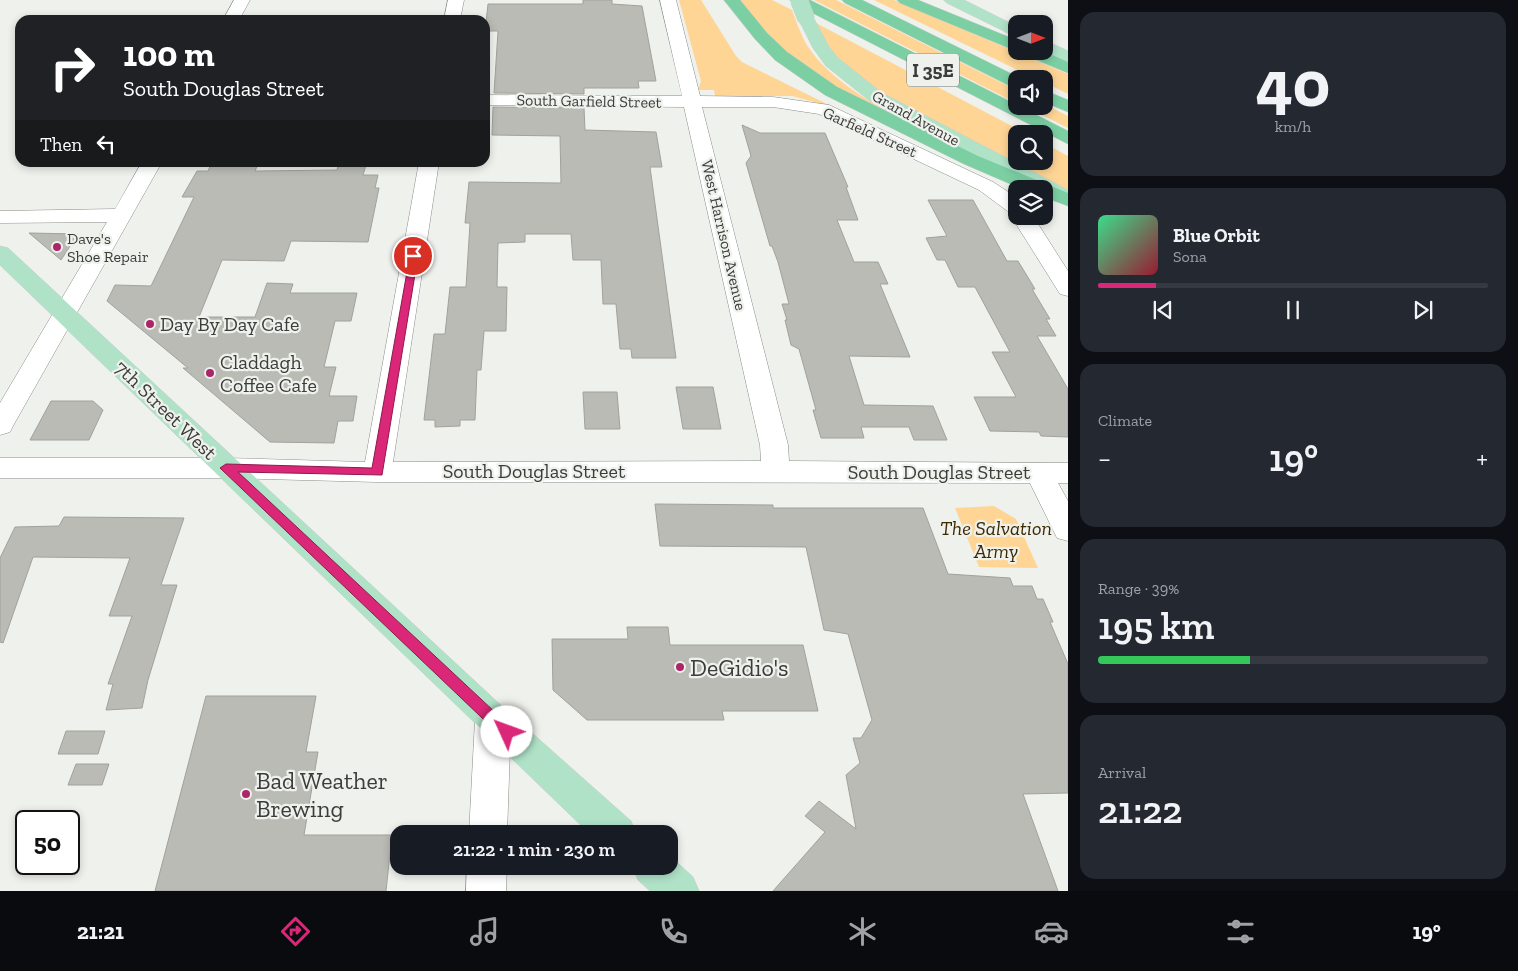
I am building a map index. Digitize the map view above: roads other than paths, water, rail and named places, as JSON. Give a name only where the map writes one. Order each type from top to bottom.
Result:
[{"type":"highway","points":[[732,0],[761,36],[781,56],[831,91],[971,160],[1020,180]]},
{"type":"highway","name":"I 35E","points":[[799,0],[1068,138]]},
{"type":"highway","name":"I 35E","points":[[850,0],[1008,78]]},
{"type":"highway","points":[[906,0],[1008,43]]},
{"type":"highway","points":[[1049,60],[1068,68]]},
{"type":"highway","points":[[1053,100],[1068,107]]},
{"type":"highway","points":[[1053,193],[1068,199]]},
{"type":"main road","name":"Grand Avenue","points":[[799,0],[820,48],[832,62],[876,97],[1068,199]]},
{"type":"main road","points":[[952,0],[1008,28]]},
{"type":"main road","points":[[1053,50],[1068,58]]},
{"type":"main road","name":"7th Street West","points":[[0,253],[493,720],[607,825]]},
{"type":"main road","points":[[662,875],[679,891]]},
{"type":"street","points":[[234,15],[242,0]]},
{"type":"street","points":[[453,15],[456,0]]},
{"type":"street","name":"West Harrison Avenue","points":[[668,0],[774,446],[775,471]]},
{"type":"street","name":"South Garfield Street","points":[[490,100],[693,102]]},
{"type":"street","name":"Garfield Street","points":[[693,102],[772,102],[823,109],[986,186],[1008,202]]},
{"type":"street","points":[[0,426],[149,167]]},
{"type":"street","points":[[377,472],[428,167]]},
{"type":"street","points":[[0,217],[122,215]]},
{"type":"street","points":[[1028,225],[1068,289]]},
{"type":"street","name":"South Douglas Street","points":[[0,468],[226,468],[377,472],[775,471],[1068,473]]},
{"type":"street","points":[[1039,473],[1068,530]]},
{"type":"street","points":[[488,825],[493,720]]},
{"type":"street","points":[[486,891],[487,875]]},
{"type":"place","name":"Dave's Shoe Repair","points":[[57,247]]},
{"type":"place","name":"Day By Day Cafe","points":[[150,324]]},
{"type":"place","name":"Claddagh Coffee Cafe","points":[[210,373]]},
{"type":"place","name":"DeGidio's","points":[[680,667]]},
{"type":"place","name":"Bad Weather Brewing","points":[[246,794]]},
{"type":"park label","name":"The Salvation Army","points":[[996,540]]}]
